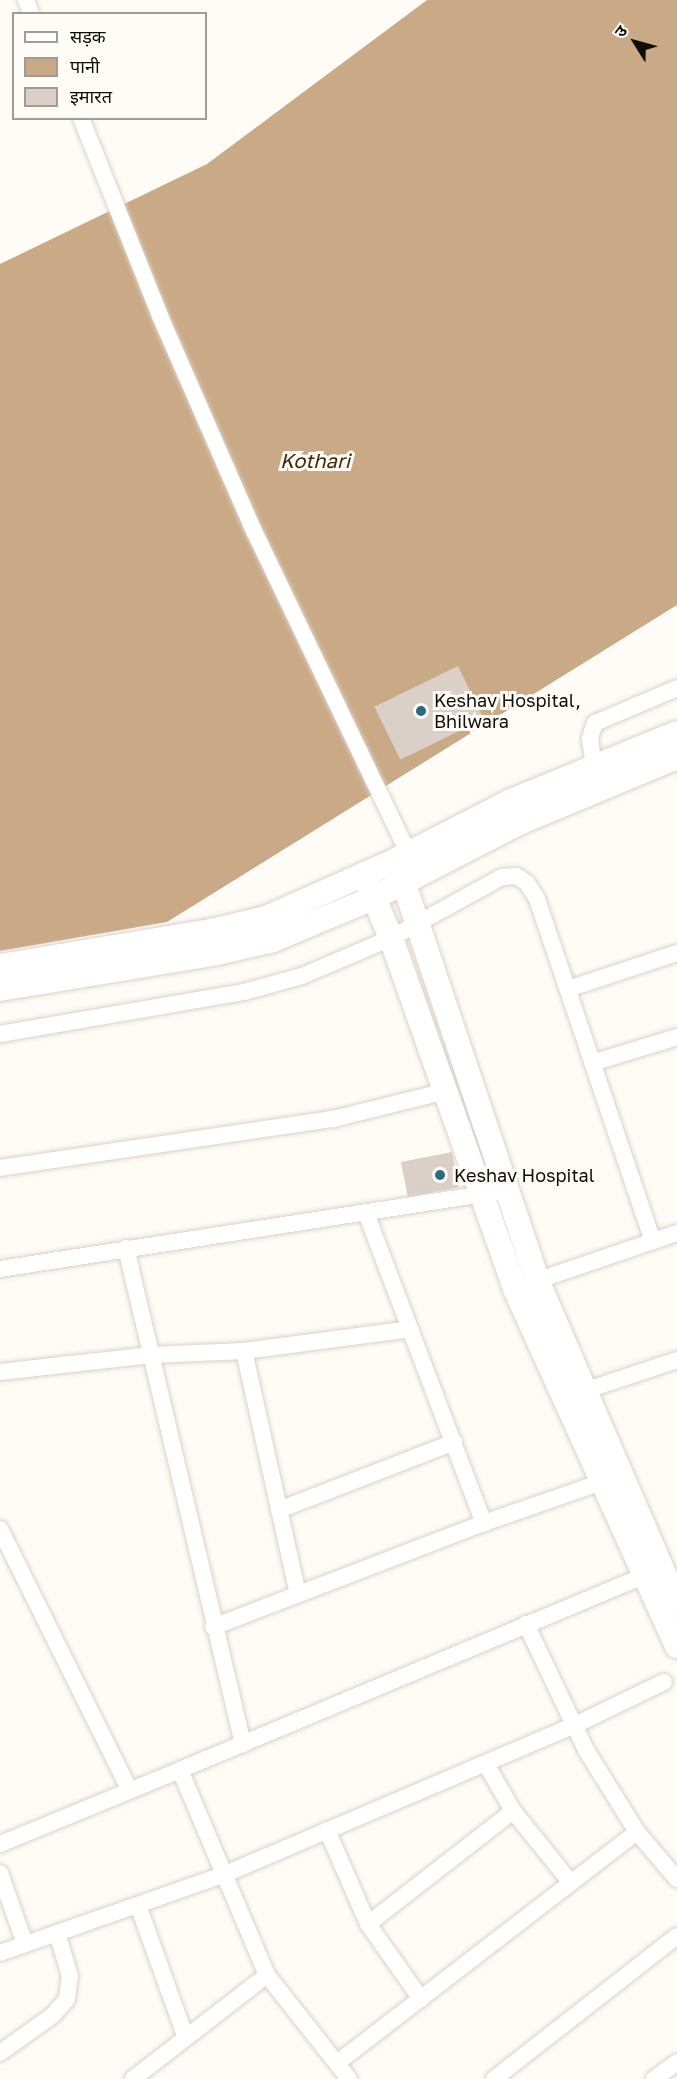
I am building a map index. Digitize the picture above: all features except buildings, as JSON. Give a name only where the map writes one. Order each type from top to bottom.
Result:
[{"type":"street","points":[[82,120],[160,316],[254,531],[402,856],[405,882],[469,1082],[509,1190],[526,1284]]},
{"type":"street","points":[[594,767],[590,738],[595,723],[677,688]]},
{"type":"street","points":[[0,966],[212,931],[266,918],[402,856],[512,801],[677,733]]},
{"type":"street","points":[[0,989],[217,953],[273,940],[373,898],[520,822],[677,757]]},
{"type":"street","points":[[364,874],[391,938],[484,1195],[526,1284],[652,1573],[677,1646]]},
{"type":"street","points":[[0,1034],[244,992],[302,976],[391,938],[502,877],[522,879],[537,899],[653,1241]]},
{"type":"street","points":[[568,990],[677,952]]},
{"type":"street","points":[[592,1063],[677,1037]]},
{"type":"street","points":[[0,1168],[333,1119],[446,1091]]},
{"type":"street","points":[[0,1269],[509,1190]]},
{"type":"street","points":[[366,1213],[484,1523]]},
{"type":"street","points":[[526,1284],[677,1233]]},
{"type":"street","points":[[126,1248],[164,1400],[213,1627],[243,1744]]},
{"type":"street","points":[[0,1372],[151,1355],[244,1351],[410,1329]]},
{"type":"street","points":[[244,1351],[298,1594]]},
{"type":"street","points":[[573,1394],[677,1360]]},
{"type":"street","points":[[573,1394],[602,1482],[652,1573],[677,1604]]},
{"type":"street","points":[[279,1510],[454,1443]]},
{"type":"street","points":[[213,1627],[484,1523],[602,1482]]},
{"type":"street","points":[[0,1529],[130,1791]]},
{"type":"street","points":[[0,1844],[652,1573]]},
{"type":"street","points":[[526,1624],[573,1726],[637,1832],[677,1879]]},
{"type":"street","points":[[0,1953],[223,1875],[573,1726],[664,1682]]},
{"type":"street","points":[[486,1764],[513,1811],[571,1883]]},
{"type":"street","points":[[180,1770],[267,1975],[349,2079]]},
{"type":"street","points":[[368,1924],[513,1811]]},
{"type":"street","points":[[327,1830],[368,1924],[421,1999]]},
{"type":"street","points":[[337,2063],[637,1832]]},
{"type":"street","points":[[0,1873],[25,1944]]},
{"type":"street","points":[[138,1905],[186,2038]]},
{"type":"street","points":[[0,2053],[53,2015],[67,1999],[70,1976],[57,1933]]},
{"type":"street","points":[[494,2079],[677,1936]]},
{"type":"street","points":[[133,2079],[267,1975]]},
{"type":"street","points":[[654,2079],[677,2062]]},
{"type":"water","name":"Kothari","points":[[427,0],[677,0],[677,605],[167,922],[0,951],[0,264],[207,164]]},
{"type":"place","name":"Keshav Hospital, Bhilwara","points":[[421,711]]},
{"type":"place","name":"Keshav Hospital","points":[[440,1175]]}]
